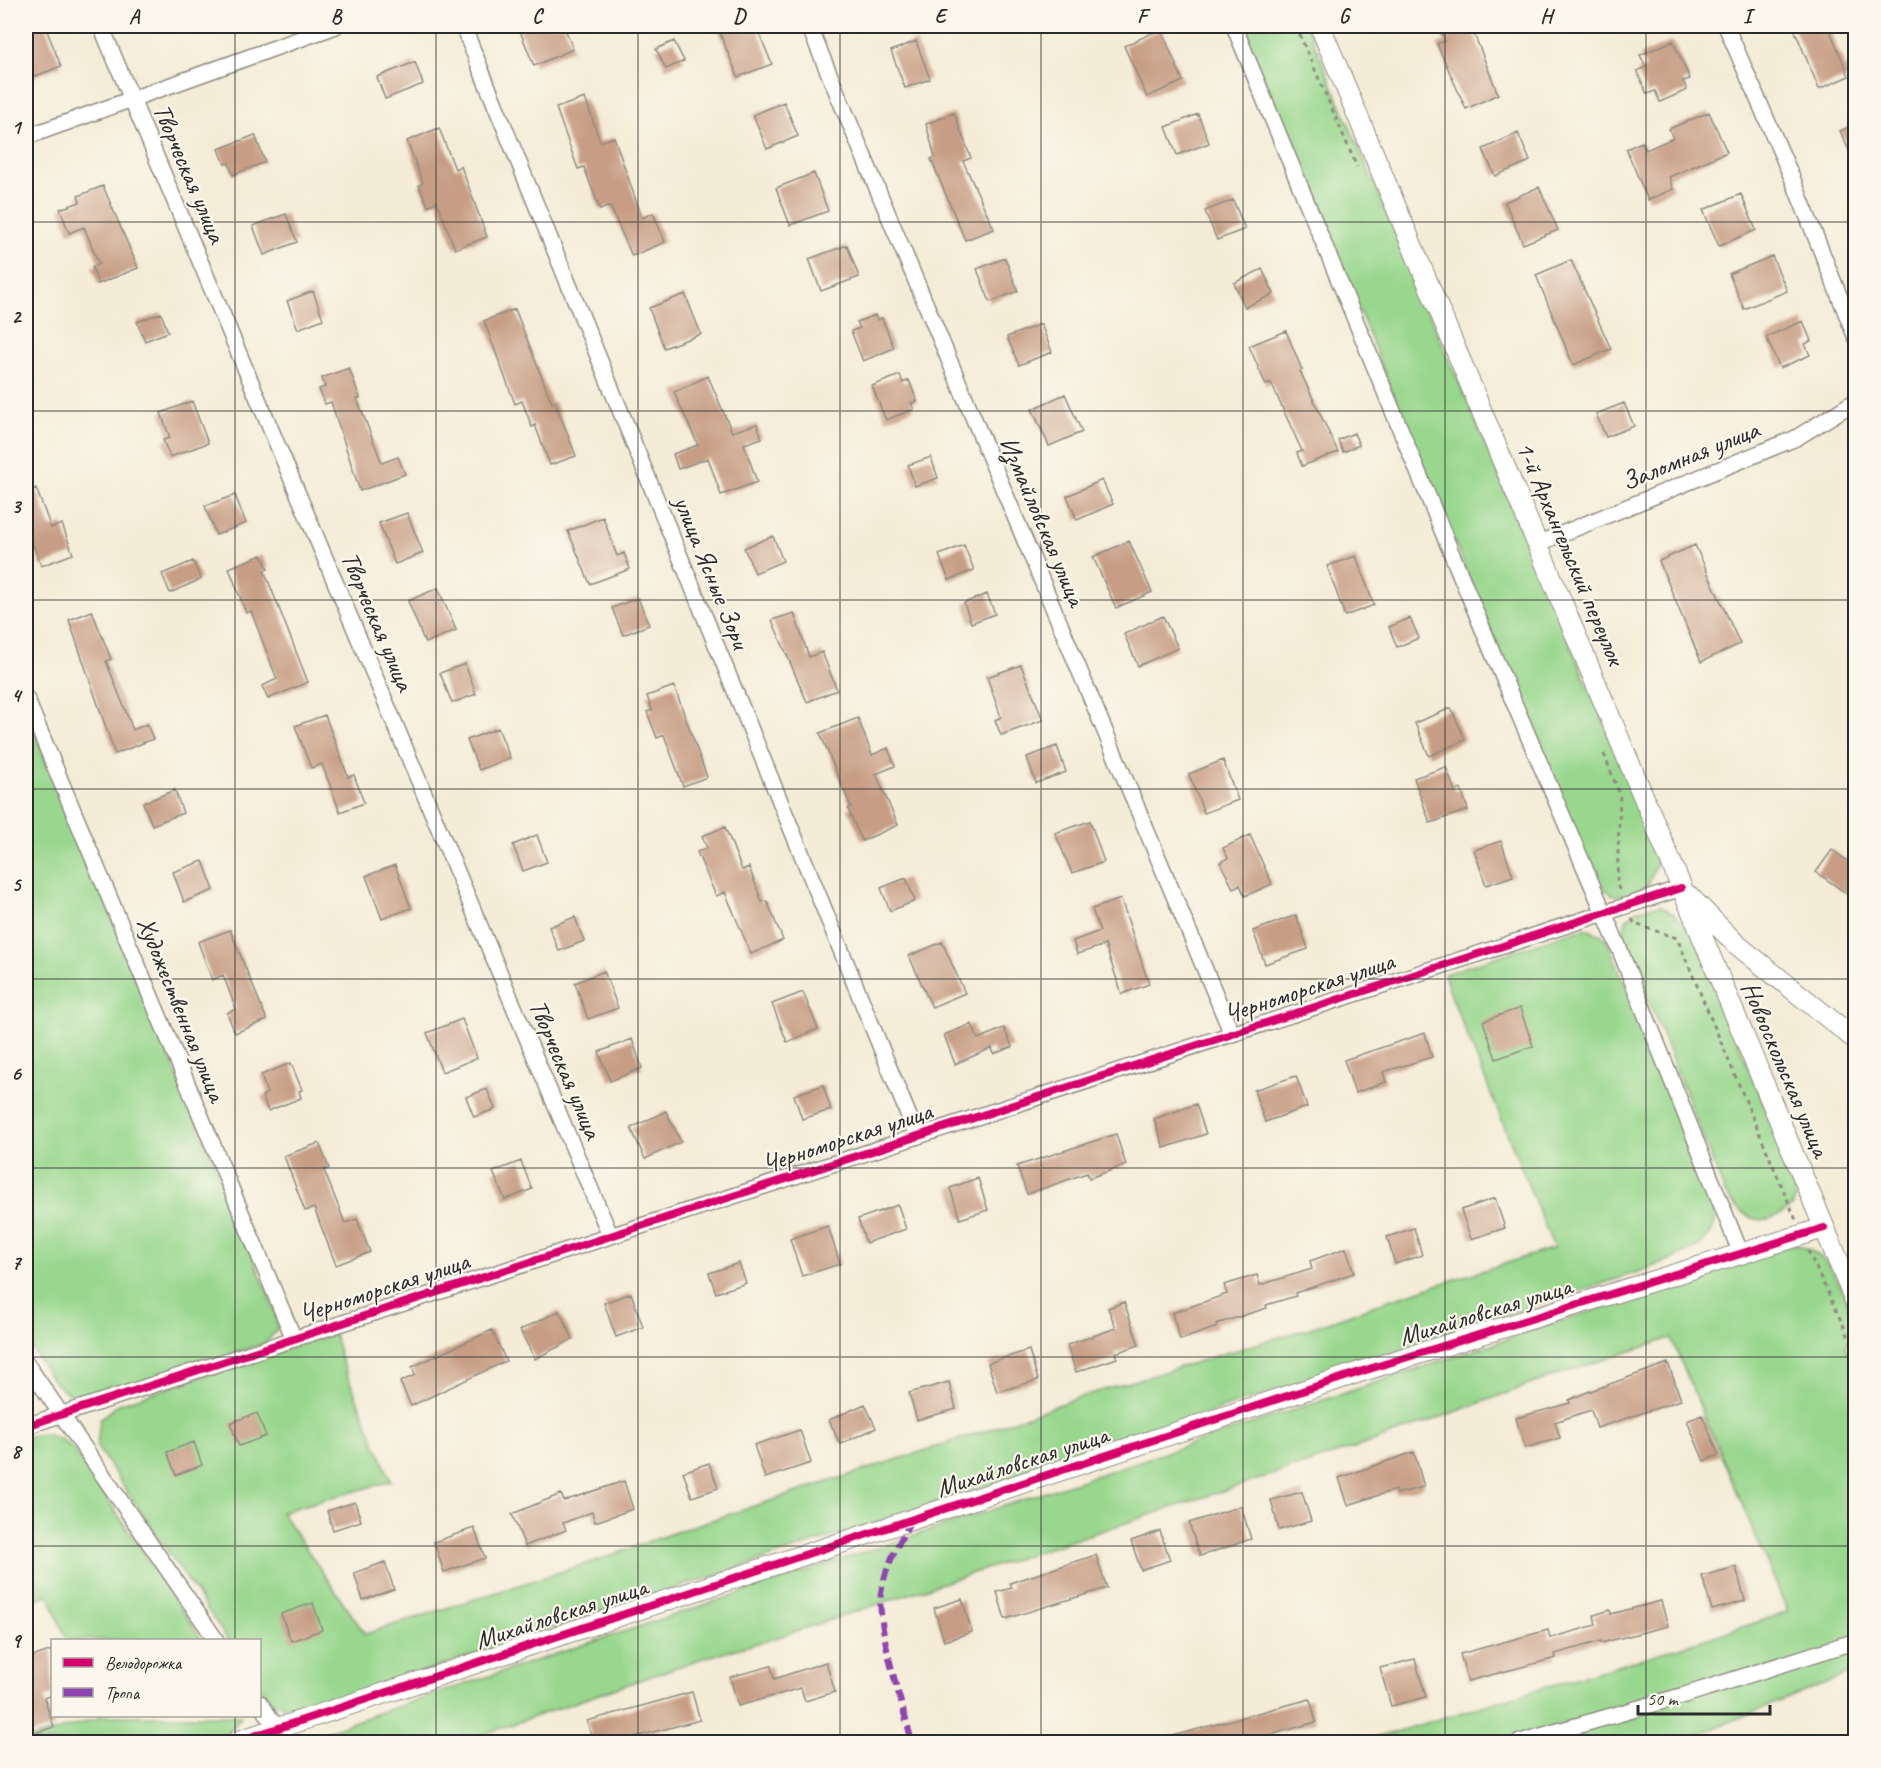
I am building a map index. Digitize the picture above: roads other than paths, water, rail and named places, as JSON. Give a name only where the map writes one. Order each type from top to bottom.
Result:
[{"type":"street","name":"Творческая улица","points":[[101,26],[610,1235]]},
{"type":"street","points":[[26,137],[336,26]]},
{"type":"street","name":"улица Ясные Зори","points":[[463,26],[917,1136]]},
{"type":"street","name":"Измайловская улица","points":[[809,26],[1232,1034]]},
{"type":"street","points":[[1234,26],[1496,659],[1605,913],[1741,1254]]},
{"type":"street","name":"1-й Архангельский переулок","points":[[1320,26],[1681,888],[1736,944],[1856,1040]]},
{"type":"street","points":[[1726,26],[1793,180],[1856,338]]},
{"type":"street","name":"Заломная улица","points":[[1537,544],[1796,438],[1856,401]]},
{"type":"street","name":"Художественная улица","points":[[26,698],[294,1339]]},
{"type":"street","name":"Черноморская улица","points":[[26,1426],[1681,888]]},
{"type":"street","name":"Новооскольская улица","points":[[1681,888],[1856,1304]]},
{"type":"street","name":"Михайловская улица","points":[[236,1743],[1358,1372],[1824,1228]]},
{"type":"street","points":[[26,1363],[59,1415],[215,1639]]},
{"type":"street","points":[[1521,1743],[1856,1641]]},
{"type":"street","points":[[261,1704],[277,1728]]}]
